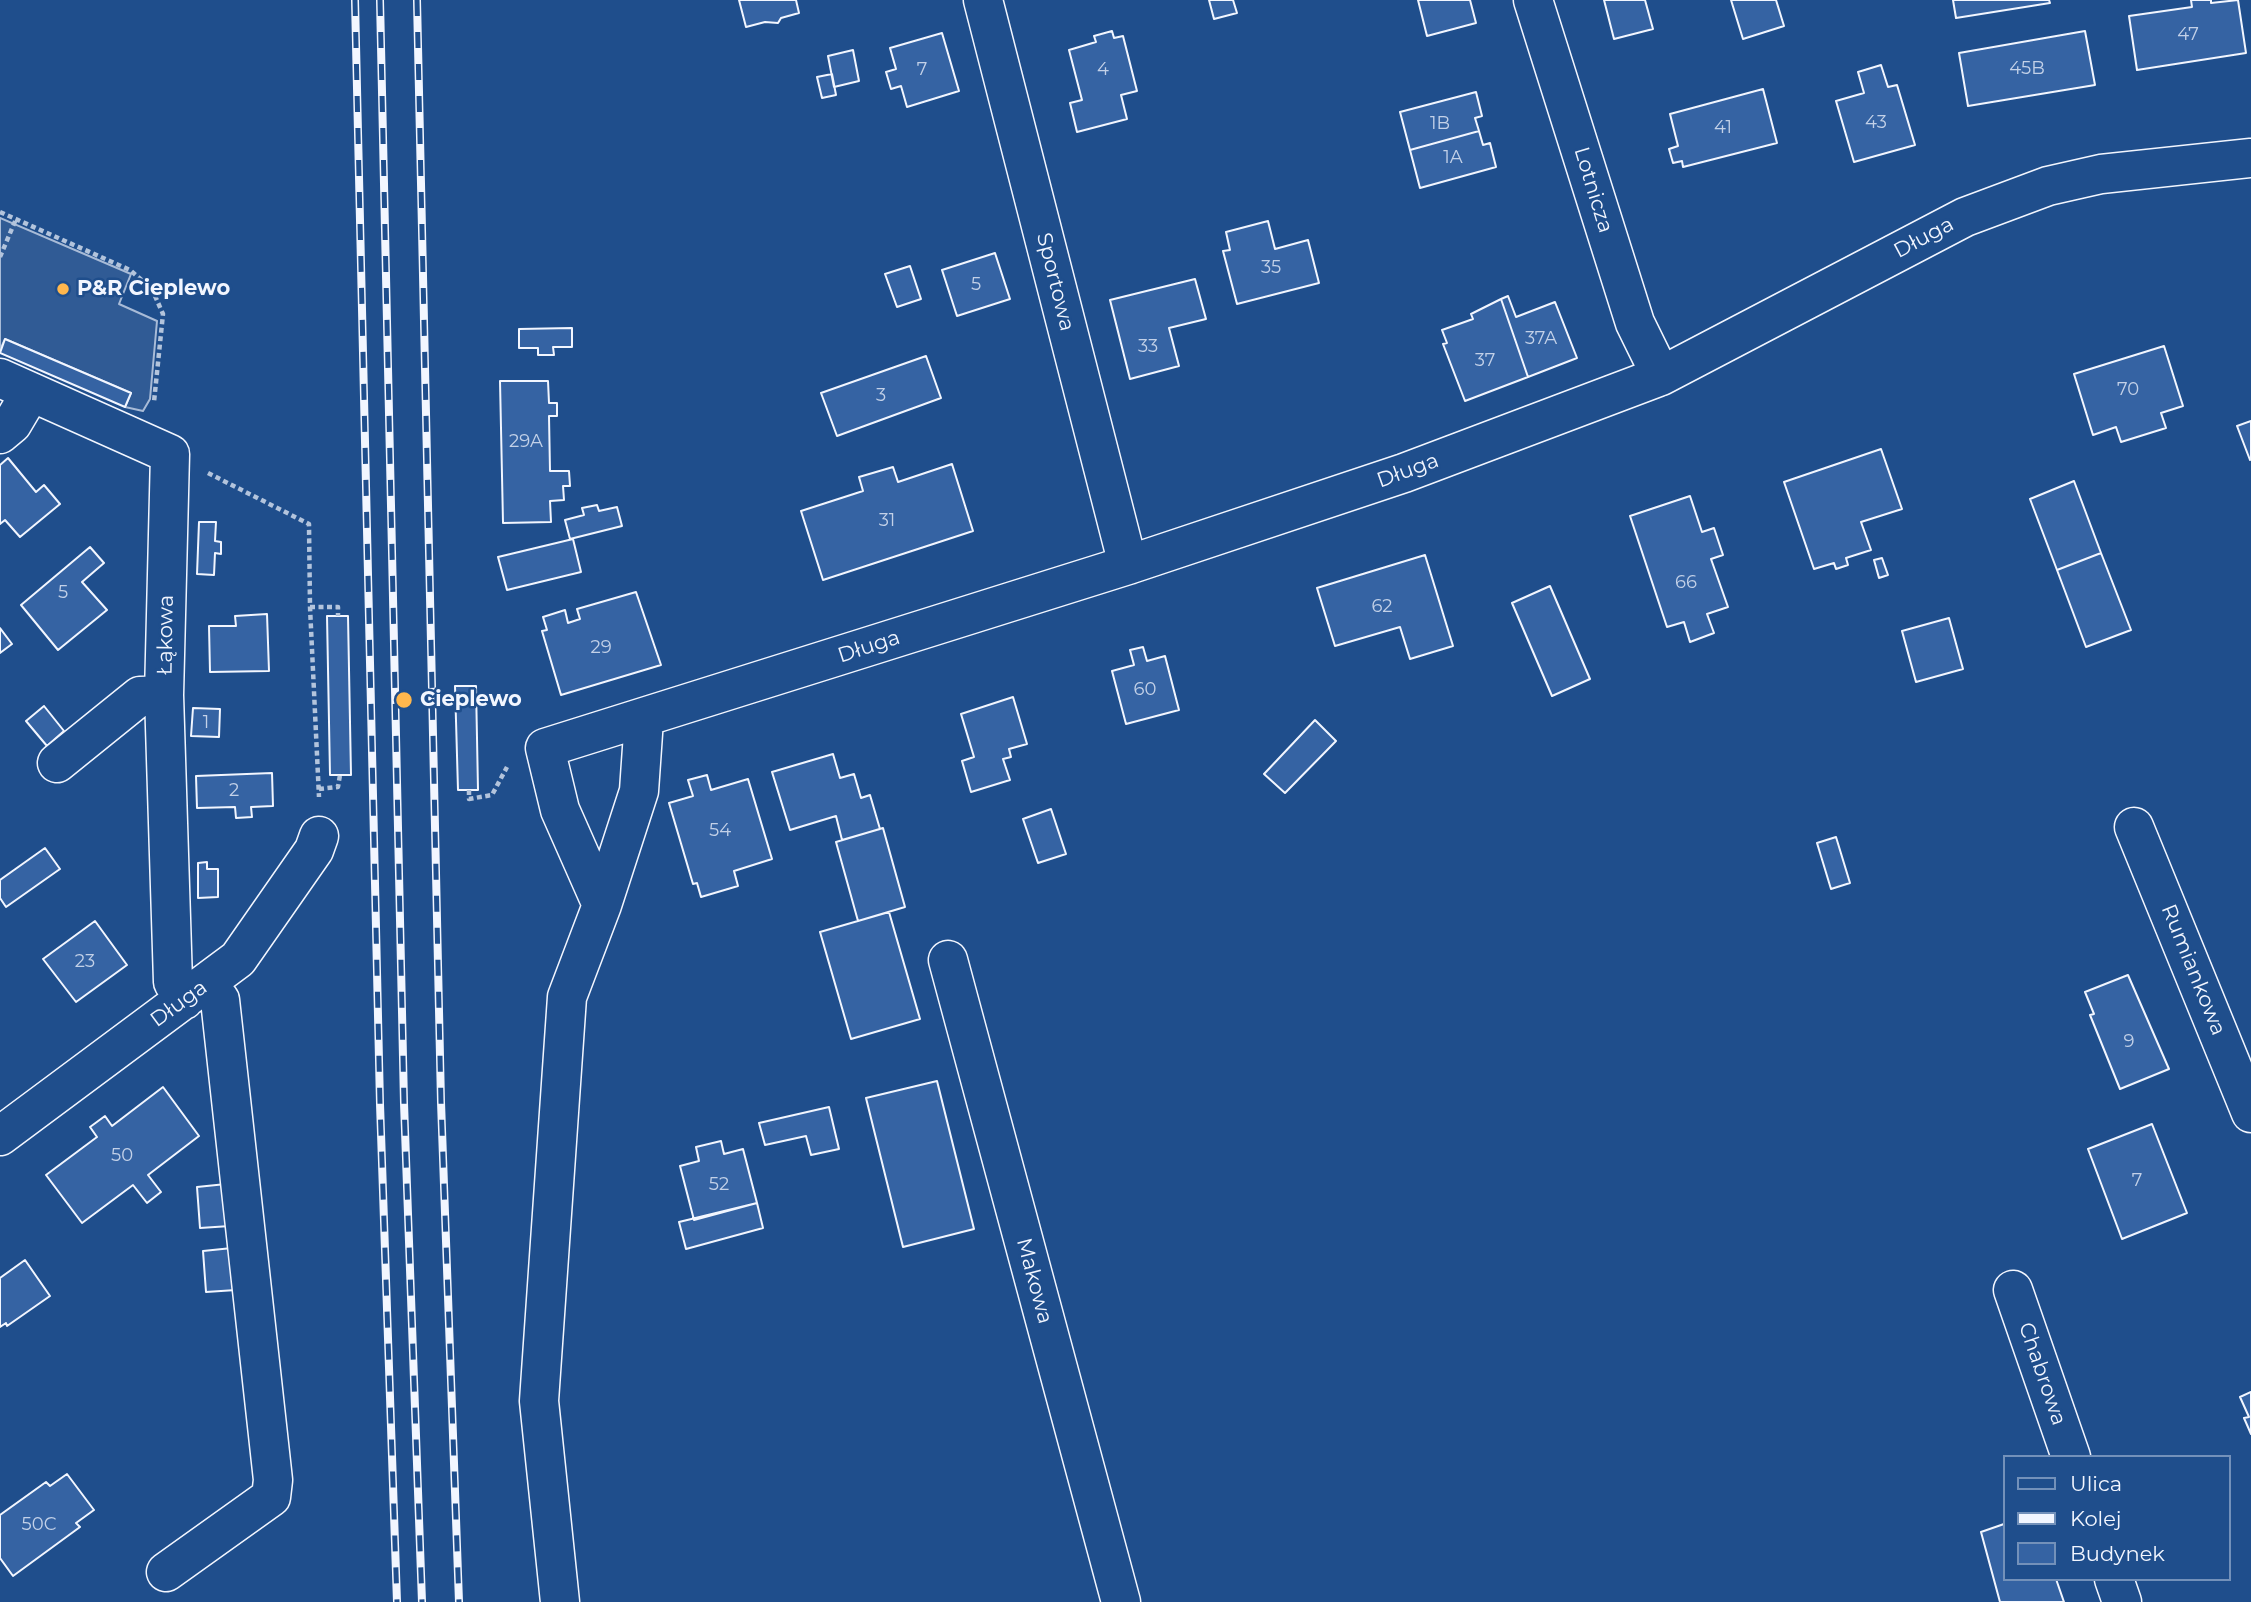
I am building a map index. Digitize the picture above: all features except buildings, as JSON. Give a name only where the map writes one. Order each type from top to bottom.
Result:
[{"type":"street","name":"Sportowa","points":[[983,0],[1128,565]]},
{"type":"street","name":"Lotnicza","points":[[1533,0],[1635,323],[1661,376]]},
{"type":"street","name":"Długa","points":[[602,905],[560,810],[545,748],[1128,565],[1404,473],[1661,376],[1965,217],[2036,190],[2101,174],[2251,158]]},
{"type":"street","points":[[0,434],[12,424],[16,385],[170,454]]},
{"type":"street","name":"Łąkowa","points":[[166,1572],[271,1497],[273,1480],[220,1000],[173,982],[164,695],[170,454]]},
{"type":"street","points":[[57,763],[140,696],[164,695]]},
{"type":"street","points":[[560,1602],[539,1401],[567,997],[602,905],[639,791],[644,719]]},
{"type":"street","name":"Rumiankowa","points":[[2134,827],[2251,1113]]},
{"type":"street","name":"Długa","points":[[0,1136],[238,960],[314,850],[319,836]]},
{"type":"street","name":"Makowa","points":[[948,960],[1121,1602]]},
{"type":"street","name":"Chabrowa","points":[[2013,1290],[2070,1455]]},
{"type":"street","points":[[2115,1581],[2122,1602]]},
{"type":"path","points":[[0,212],[130,270],[152,289],[163,314],[154,402],[150,408]]},
{"type":"path","points":[[0,257],[16,219]]},
{"type":"path","points":[[170,454],[309,524],[319,836]]},
{"type":"path","points":[[310,607],[338,607],[338,616]]},
{"type":"path","points":[[319,789],[338,786],[340,775]]},
{"type":"path","points":[[468,790],[469,799],[478,799]]},
{"type":"shaded area","name":"P&R Cieplewo","points":[[0,218],[131,274],[119,304],[157,321],[150,399],[143,411],[125,407],[131,393],[5,339],[0,350]]},
{"type":"railway","points":[[355,0],[380,1104],[397,1602]]},
{"type":"railway","points":[[380,0],[404,1103],[422,1602]]},
{"type":"railway","points":[[417,0],[441,1102],[459,1602]]},
{"type":"place","name":"P&R Cieplewo","points":[[63,289]]},
{"type":"place","name":"Cieplewo","points":[[404,700]]}]
